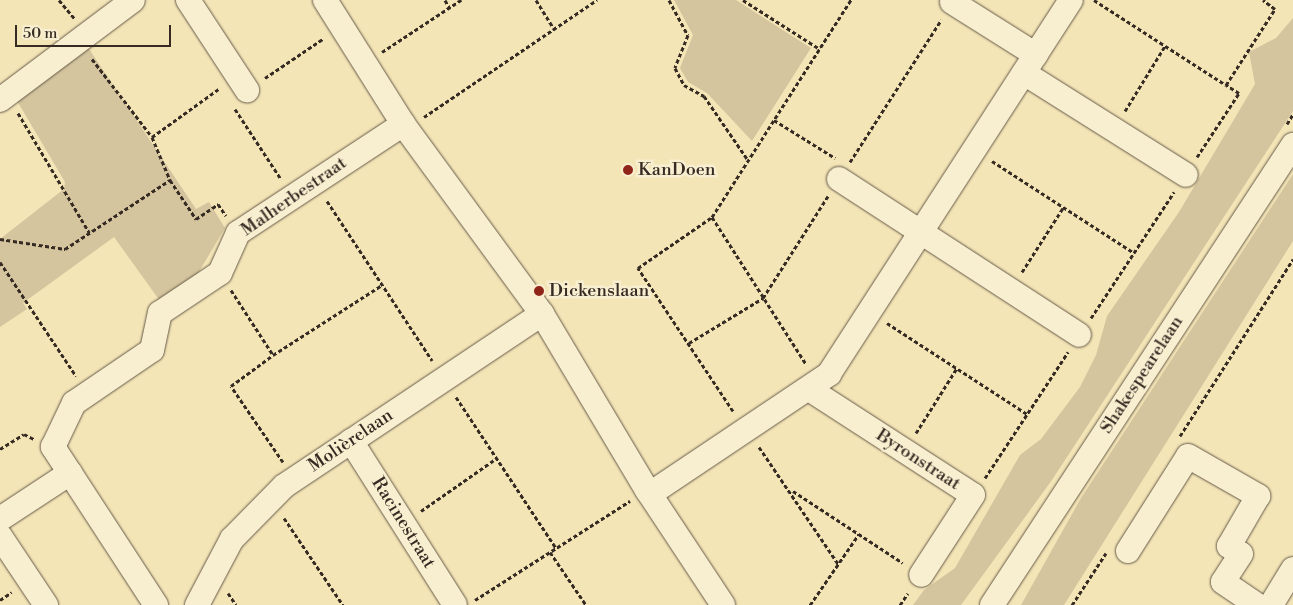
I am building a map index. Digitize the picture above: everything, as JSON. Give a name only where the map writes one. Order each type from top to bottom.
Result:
[{"type":"street","points":[[4,98],[79,43],[133,0]]},
{"type":"street","points":[[188,0],[233,90]]},
{"type":"street","points":[[325,0],[404,126],[542,314],[648,492],[723,605]]},
{"type":"street","points":[[648,492],[814,386],[829,374],[1071,0]]},
{"type":"street","points":[[949,8],[1030,64],[1114,129],[1186,175]]},
{"type":"street","name":"Malherbestraat","points":[[220,273],[238,232],[404,126]]},
{"type":"street","name":"Shakespearelaan","points":[[992,605],[1293,145]]},
{"type":"street","points":[[843,173],[921,233],[1079,336]]},
{"type":"street","points":[[156,605],[53,447],[74,402],[152,350],[160,314],[220,273]]},
{"type":"street","name":"Molièrelaan","points":[[197,605],[232,539],[272,498],[294,479],[542,314]]},
{"type":"street","name":"Byronstraat","points":[[814,386],[905,451],[973,495],[921,575]]},
{"type":"street","name":"Racinestraat","points":[[352,441],[455,605]]},
{"type":"street","points":[[1119,549],[1188,456],[1258,496],[1229,546],[1242,554],[1223,582],[1257,605]]},
{"type":"street","points":[[0,519],[70,473]]},
{"type":"street","points":[[0,536],[46,605]]},
{"type":"street","points":[[1271,605],[1293,569]]},
{"type":"path","points":[[445,0],[450,7]]},
{"type":"path","points":[[364,63],[460,0]]},
{"type":"path","points":[[536,0],[554,29]]},
{"type":"path","points":[[404,126],[597,0]]},
{"type":"path","points":[[668,0],[688,35],[675,68],[684,85],[704,96],[748,160]]},
{"type":"path","points":[[743,0],[820,49]]},
{"type":"path","points":[[638,268],[712,217],[851,0]]},
{"type":"path","points":[[973,495],[1239,93],[1094,0]]},
{"type":"path","points":[[1226,85],[1275,9],[1263,0]]},
{"type":"path","points":[[689,343],[763,298],[949,8]]},
{"type":"path","points":[[152,137],[342,27]]},
{"type":"path","points":[[79,43],[152,137],[170,180],[196,218],[218,204],[238,232]]},
{"type":"path","points":[[1114,129],[1165,46]]},
{"type":"path","points":[[233,90],[292,196]]},
{"type":"path","points":[[4,98],[89,232]]},
{"type":"path","points":[[774,120],[843,173]]},
{"type":"path","points":[[974,150],[1134,253]]},
{"type":"path","points":[[0,239],[65,248],[170,180]]},
{"type":"path","points":[[1010,291],[1063,208]]},
{"type":"path","points":[[712,217],[763,298],[814,386]]},
{"type":"path","points":[[1177,440],[1293,259]]},
{"type":"path","points":[[0,262],[87,394]]},
{"type":"path","points":[[220,273],[273,355]]},
{"type":"path","points":[[294,479],[231,386],[273,355],[382,285]]},
{"type":"path","points":[[870,312],[1028,414]]},
{"type":"path","points":[[905,451],[957,368]]},
{"type":"path","points":[[0,449],[24,434],[53,447]]},
{"type":"path","points":[[403,523],[497,458]]},
{"type":"path","points":[[790,490],[921,575]]},
{"type":"path","points":[[466,605],[648,492]]},
{"type":"path","points":[[272,498],[343,605]]},
{"type":"path","points":[[810,605],[859,534]]},
{"type":"path","points":[[1072,605],[1119,549]]},
{"type":"path","points":[[550,552],[586,605]]},
{"type":"shaded area","points":[[674,0],[736,0],[811,48],[752,141],[707,93],[688,82],[680,68],[693,35]]},
{"type":"shaded area","points":[[1293,18],[1293,111],[1052,480],[961,605],[913,605],[924,590],[955,568],[1020,455],[1041,439],[1080,387],[1096,355],[1107,316],[1179,212],[1255,84],[1249,52],[1276,38]]},
{"type":"shaded area","points":[[83,40],[196,209],[209,202],[225,228],[197,275],[160,301],[114,237],[23,303],[27,309],[0,327],[0,239],[64,189],[65,182],[13,94]]},
{"type":"shaded area","points":[[1293,174],[1293,241],[1064,605],[1021,605],[1081,498]]},
{"type":"place","name":"KanDoen","points":[[628,170]]},
{"type":"place","name":"Dickenslaan","points":[[539,291]]}]
